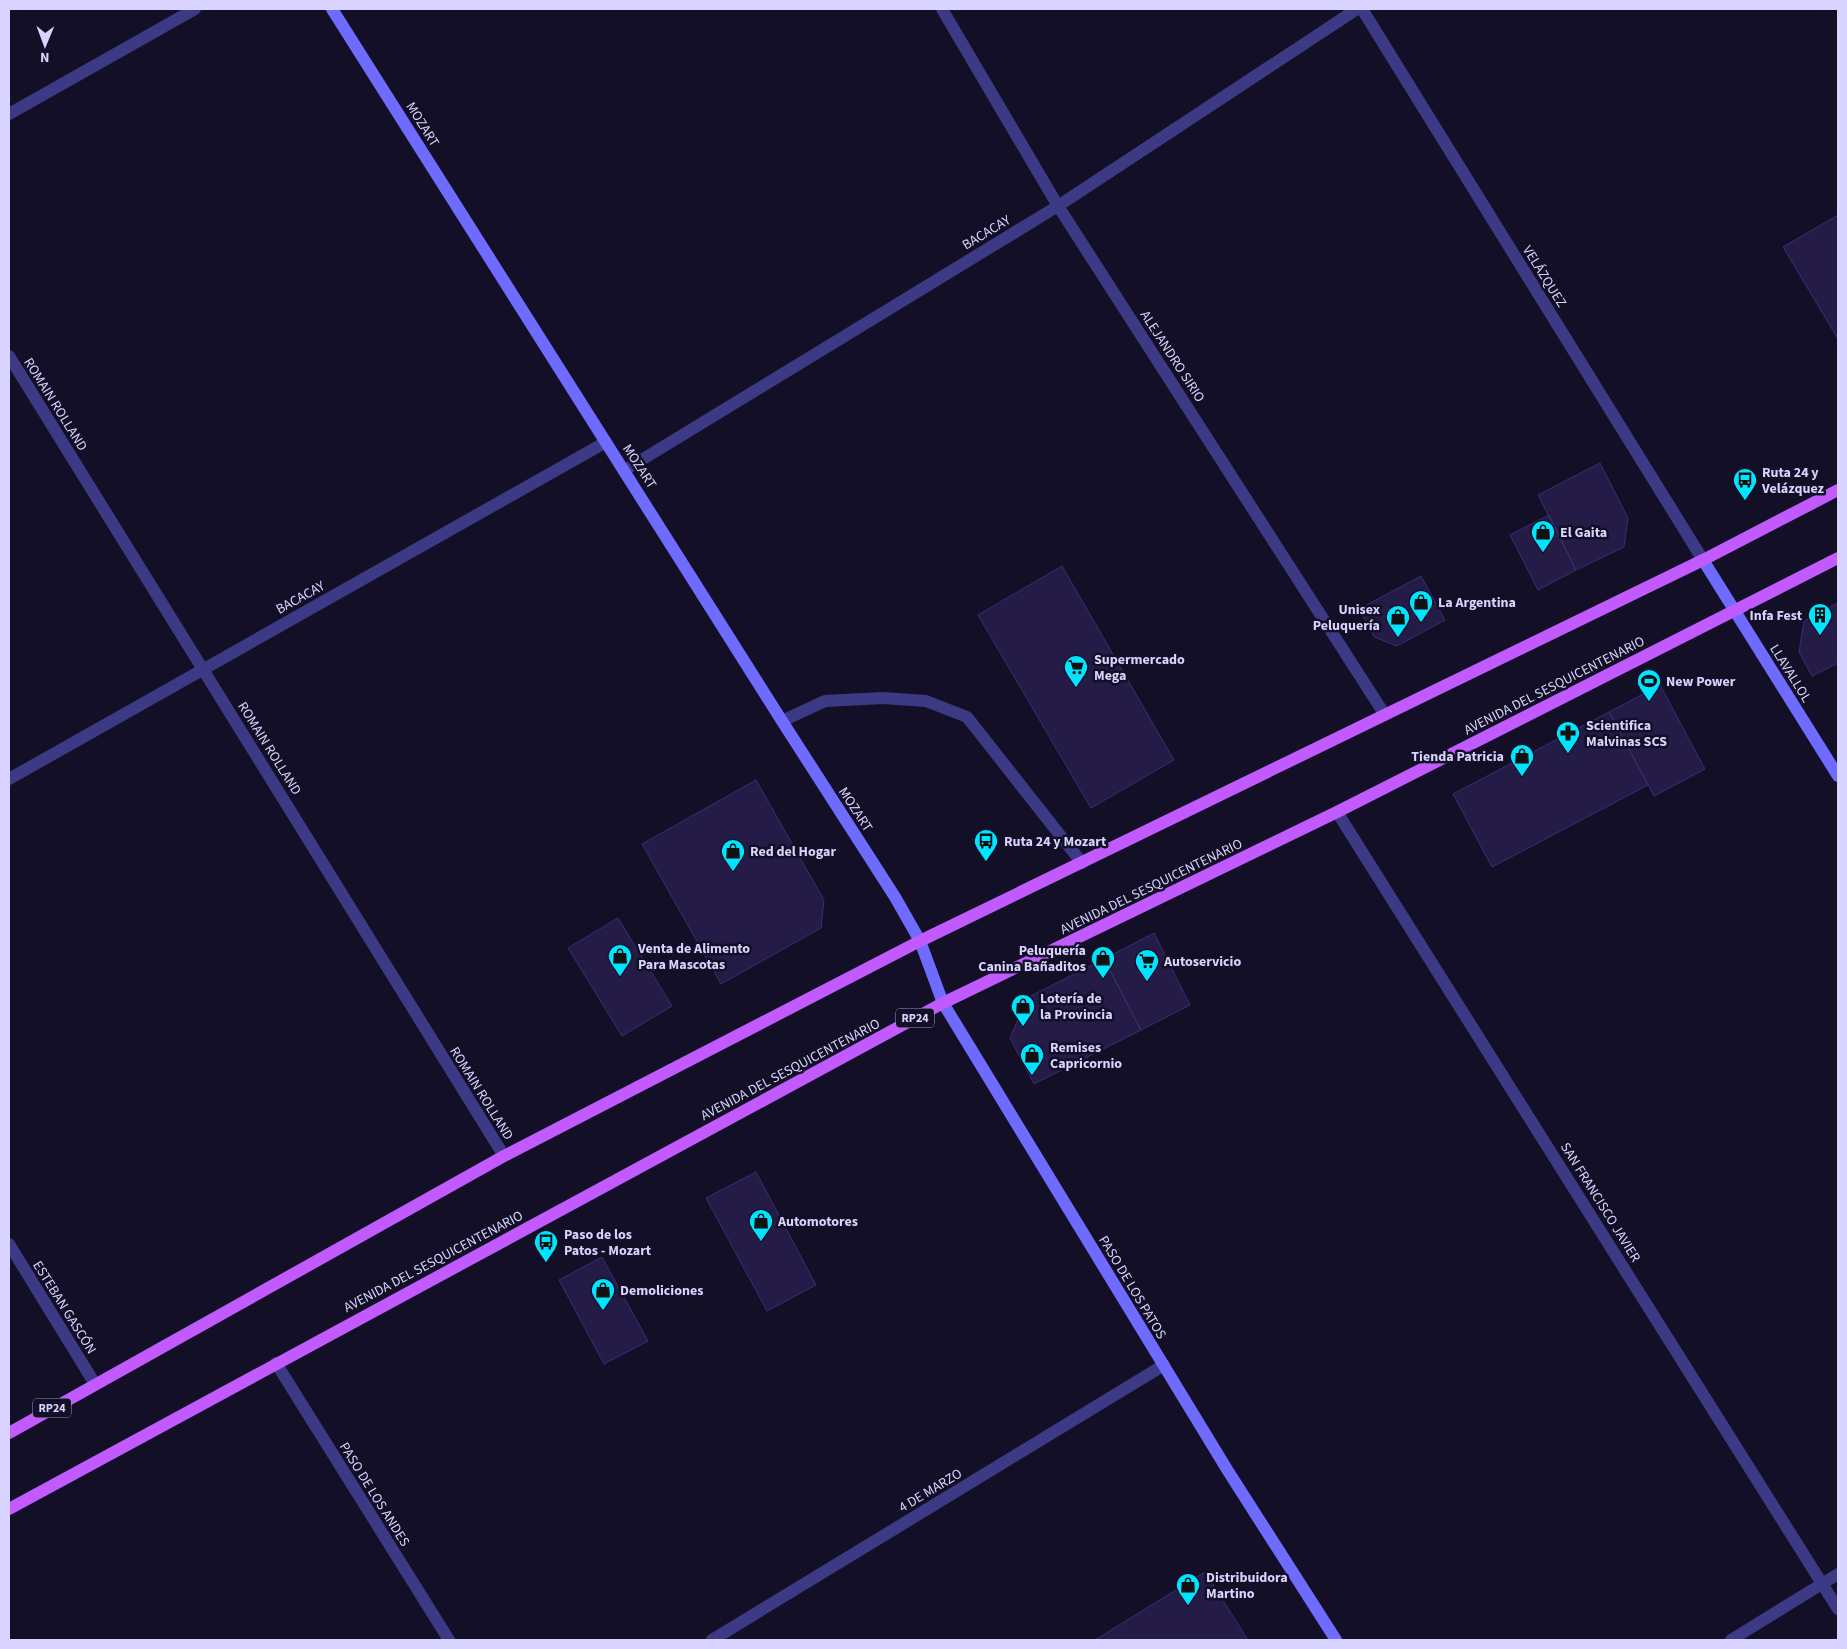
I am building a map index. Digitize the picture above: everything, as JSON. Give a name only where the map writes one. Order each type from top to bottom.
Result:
[{"type":"main road","name":"RP24","points":[[9,1433],[504,1156],[920,941],[1703,560],[1838,490]]},
{"type":"main road","name":"AVENIDA DEL SESQUICENTENARIO","points":[[9,1509],[943,1003],[1337,812],[1838,558]]},
{"type":"street","points":[[9,114],[195,9]]},
{"type":"street","name":"MOZART","points":[[332,9],[895,897],[920,941]]},
{"type":"street","name":"ALEJANDRO SIRIO","points":[[942,9],[1058,206],[1385,715]]},
{"type":"street","name":"BACACAY","points":[[625,470],[1058,206],[1357,9]]},
{"type":"street","name":"VELÁZQUEZ","points":[[1362,9],[1703,560]]},
{"type":"street","name":"ROMAIN ROLLAND","points":[[9,356],[504,1156]]},
{"type":"street","name":"BACACAY","points":[[9,779],[606,442]]},
{"type":"street","name":"LLAVALLOL","points":[[1703,560],[1838,776]]},
{"type":"street","points":[[782,721],[825,701],[882,698],[926,701],[966,717],[1082,863]]},
{"type":"street","name":"SAN FRANCISCO JAVIER","points":[[1337,812],[1838,1609]]},
{"type":"street","name":"PASO DE LOS PATOS","points":[[920,941],[943,1003],[1228,1471],[1336,1640]]},
{"type":"street","name":"ESTEBAN GASCÓN","points":[[9,1244],[95,1384]]},
{"type":"street","name":"PASO DE LOS ANDES","points":[[276,1363],[449,1640]]},
{"type":"street","name":"4 DE MARZO","points":[[712,1640],[1164,1365]]},
{"type":"street","points":[[1731,1640],[1838,1574]]},
{"type":"building","points":[[1838,215],[1838,339],[1783,247]]},
{"type":"building","points":[[1600,463],[1628,518],[1624,547],[1576,570],[1538,495]]},
{"type":"building","name":"El Gaita","points":[[1549,515],[1576,570],[1538,590],[1510,535]]},
{"type":"building","name":"Supermercado Mega","points":[[1062,566],[1174,760],[1091,808],[978,615]]},
{"type":"building","points":[[1421,576],[1445,620],[1397,646],[1374,637],[1359,609]]},
{"type":"building","name":"Infa Fest","points":[[1838,603],[1838,663],[1812,676],[1799,652],[1804,621]]},
{"type":"building","points":[[1660,685],[1705,769],[1654,796],[1609,712]]},
{"type":"building","points":[[1609,712],[1648,785],[1492,867],[1453,794]]},
{"type":"building","name":"Red del Hogar","points":[[756,780],[824,900],[821,928],[721,984],[642,844]]},
{"type":"building","name":"Venta de Alimento Para Mascotas","points":[[618,918],[672,1006],[622,1036],[568,948]]},
{"type":"building","name":"Autoservicio","points":[[1154,933],[1190,1005],[1141,1030],[1104,959]]},
{"type":"building","points":[[1104,959],[1141,1030],[1034,1084],[1010,1038],[1027,998]]},
{"type":"building","name":"Automotores","points":[[756,1172],[816,1285],[767,1311],[706,1198]]},
{"type":"building","name":"Demoliciones","points":[[602,1257],[648,1341],[604,1364],[559,1280]]},
{"type":"building","name":"Distribuidora Martino","points":[[1205,1572],[1248,1640],[1095,1640]]},
{"type":"place","name":"Ruta 24 y Velázquez","points":[[1745,501]]},
{"type":"place","name":"El Gaita","points":[[1543,553]]},
{"type":"place","name":"La Argentina","points":[[1421,623]]},
{"type":"place","name":"Infa Fest","points":[[1820,636]]},
{"type":"place","name":"Unisex Peluquería","points":[[1398,638]]},
{"type":"place","name":"Supermercado Mega","points":[[1076,688]]},
{"type":"place","name":"New Power","points":[[1649,702]]},
{"type":"place","name":"Scientifica Malvinas SCS","points":[[1568,754]]},
{"type":"place","name":"Tienda Patricia","points":[[1522,777]]},
{"type":"place","name":"Ruta 24 y Mozart","points":[[986,862]]},
{"type":"place","name":"Red del Hogar","points":[[733,872]]},
{"type":"place","name":"Venta de Alimento Para Mascotas","points":[[620,977]]},
{"type":"place","name":"Peluquería Canina Bañaditos","points":[[1103,979]]},
{"type":"place","name":"Autoservicio","points":[[1147,982]]},
{"type":"place","name":"Lotería de la Provincia","points":[[1023,1027]]},
{"type":"place","name":"Remises Capricornio","points":[[1032,1076]]},
{"type":"place","name":"Automotores","points":[[761,1242]]},
{"type":"place","name":"Paso de los Patos - Mozart","points":[[546,1263]]},
{"type":"place","name":"Demoliciones","points":[[603,1311]]},
{"type":"place","name":"Distribuidora Martino","points":[[1188,1606]]}]
